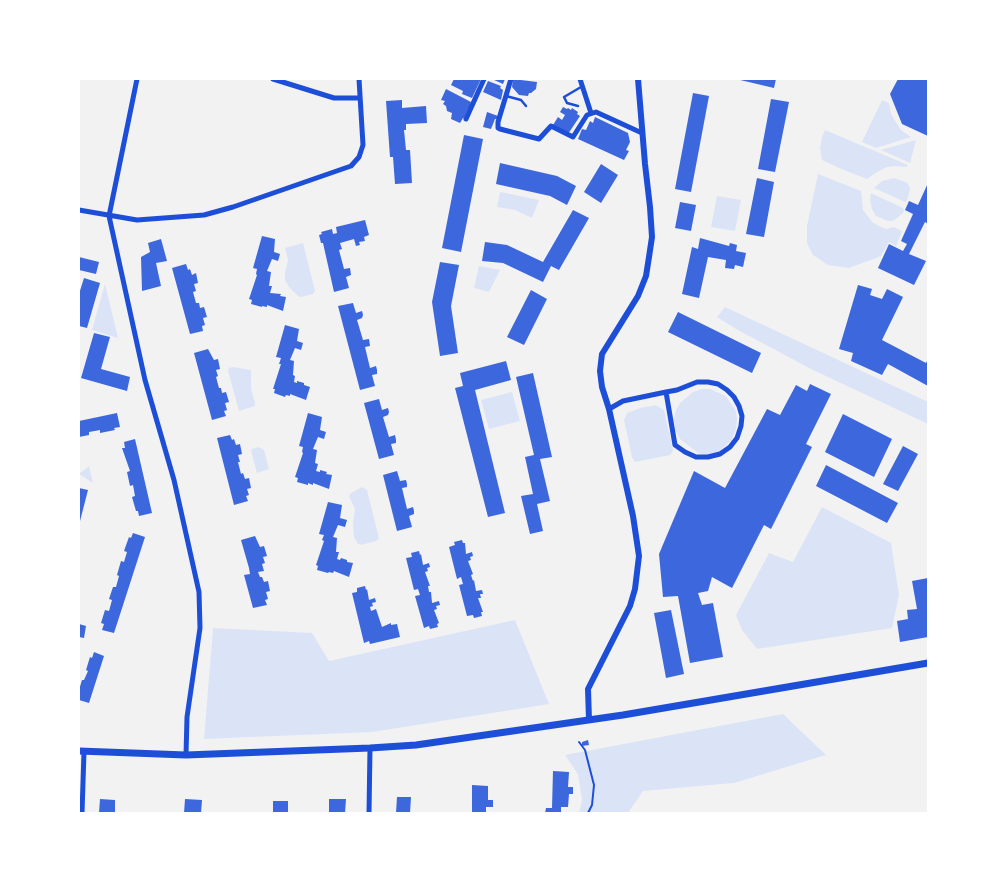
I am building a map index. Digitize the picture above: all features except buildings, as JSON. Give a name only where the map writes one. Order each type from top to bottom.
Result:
[{"type":"main road","points":[[82,752],[186,755],[416,745],[589,720],[928,663]]},
{"type":"street","points":[[137,79],[109,216],[145,380],[174,480],[198,592],[200,628],[187,717],[186,755]]},
{"type":"street","points":[[273,79],[334,98],[360,98]]},
{"type":"street","points":[[79,210],[137,220],[204,214],[233,207],[351,166],[359,157],[363,145],[359,79]]},
{"type":"street","points":[[466,119],[484,79]]},
{"type":"street","points":[[511,79],[498,128],[537,138],[543,137],[550,126],[573,137],[588,115],[598,112],[642,133]]},
{"type":"street","points":[[580,79],[591,113]]},
{"type":"street","points":[[589,720],[588,689],[630,606],[635,589],[639,556],[633,516],[609,409],[602,387],[600,371],[602,354],[638,296],[646,276],[650,258],[652,237],[650,207],[638,79]]},
{"type":"street","points":[[609,409],[623,402],[703,382],[718,384],[734,397],[739,406],[742,416],[737,438],[730,447],[720,454],[708,458],[696,457],[685,452],[675,445],[666,392]]},
{"type":"street","points":[[369,813],[370,748]]},
{"type":"street","points":[[82,752],[82,813]]},
{"type":"lane","points":[[578,106],[567,103],[564,97],[582,86]]},
{"type":"lane","points":[[505,96],[521,100],[526,106]]},
{"type":"path","points":[[579,742],[585,750],[594,785],[592,805],[588,813]]},
{"type":"shaded area","points":[[882,100],[889,103],[891,114],[901,130],[911,137],[876,148],[862,142]]},
{"type":"shaded area","points":[[825,130],[908,165],[907,167],[887,167],[867,179],[839,168],[822,160],[820,148]]},
{"type":"shaded area","points":[[916,140],[910,163],[881,150]]},
{"type":"shaded area","points":[[818,174],[861,191],[863,210],[873,223],[886,229],[894,227],[902,231],[896,246],[889,242],[881,256],[849,268],[828,265],[813,255],[807,243],[807,226]]},
{"type":"shaded area","points":[[894,178],[908,183],[910,189],[907,201],[905,202],[874,188],[882,181]]},
{"type":"shaded area","points":[[500,192],[539,200],[532,218],[515,210],[497,207]]},
{"type":"shaded area","points":[[871,193],[903,208],[904,211],[893,221],[876,216],[870,200]]},
{"type":"shaded area","points":[[717,196],[741,200],[735,231],[711,227]]},
{"type":"shaded area","points":[[303,243],[315,291],[313,294],[301,297],[289,287],[285,280],[288,260],[285,248]]},
{"type":"shaded area","points":[[479,266],[500,270],[489,292],[474,288]]},
{"type":"shaded area","points":[[105,284],[118,338],[92,330]]},
{"type":"shaded area","points":[[725,307],[928,402],[928,424],[811,369],[736,329],[717,317]]},
{"type":"shaded area","points":[[229,368],[251,370],[251,388],[255,406],[239,411],[228,371]]},
{"type":"shaded area","points":[[710,389],[726,396],[736,411],[737,419],[732,439],[718,453],[708,456],[698,453],[680,439],[675,430],[674,420],[680,403],[693,392]]},
{"type":"shaded area","points":[[512,392],[520,421],[489,429],[481,400]]},
{"type":"shaded area","points":[[656,405],[664,410],[673,451],[670,455],[635,462],[632,457],[624,420],[627,413]]},
{"type":"shaded area","points":[[259,447],[264,450],[269,469],[257,473],[251,451]]},
{"type":"shaded area","points":[[89,466],[93,483],[79,474]]},
{"type":"shaded area","points":[[362,487],[367,490],[379,538],[376,541],[361,545],[358,544],[354,537],[355,509],[349,496]]},
{"type":"shaded area","points":[[822,507],[891,543],[899,595],[892,628],[757,649],[742,630],[736,615],[769,553],[793,562]]},
{"type":"shaded area","points":[[515,620],[549,704],[372,732],[204,739],[213,628],[312,633],[329,661]]},
{"type":"shaded area","points":[[783,714],[826,755],[734,783],[643,791],[628,813],[579,813],[582,800],[578,774],[565,755]]}]
